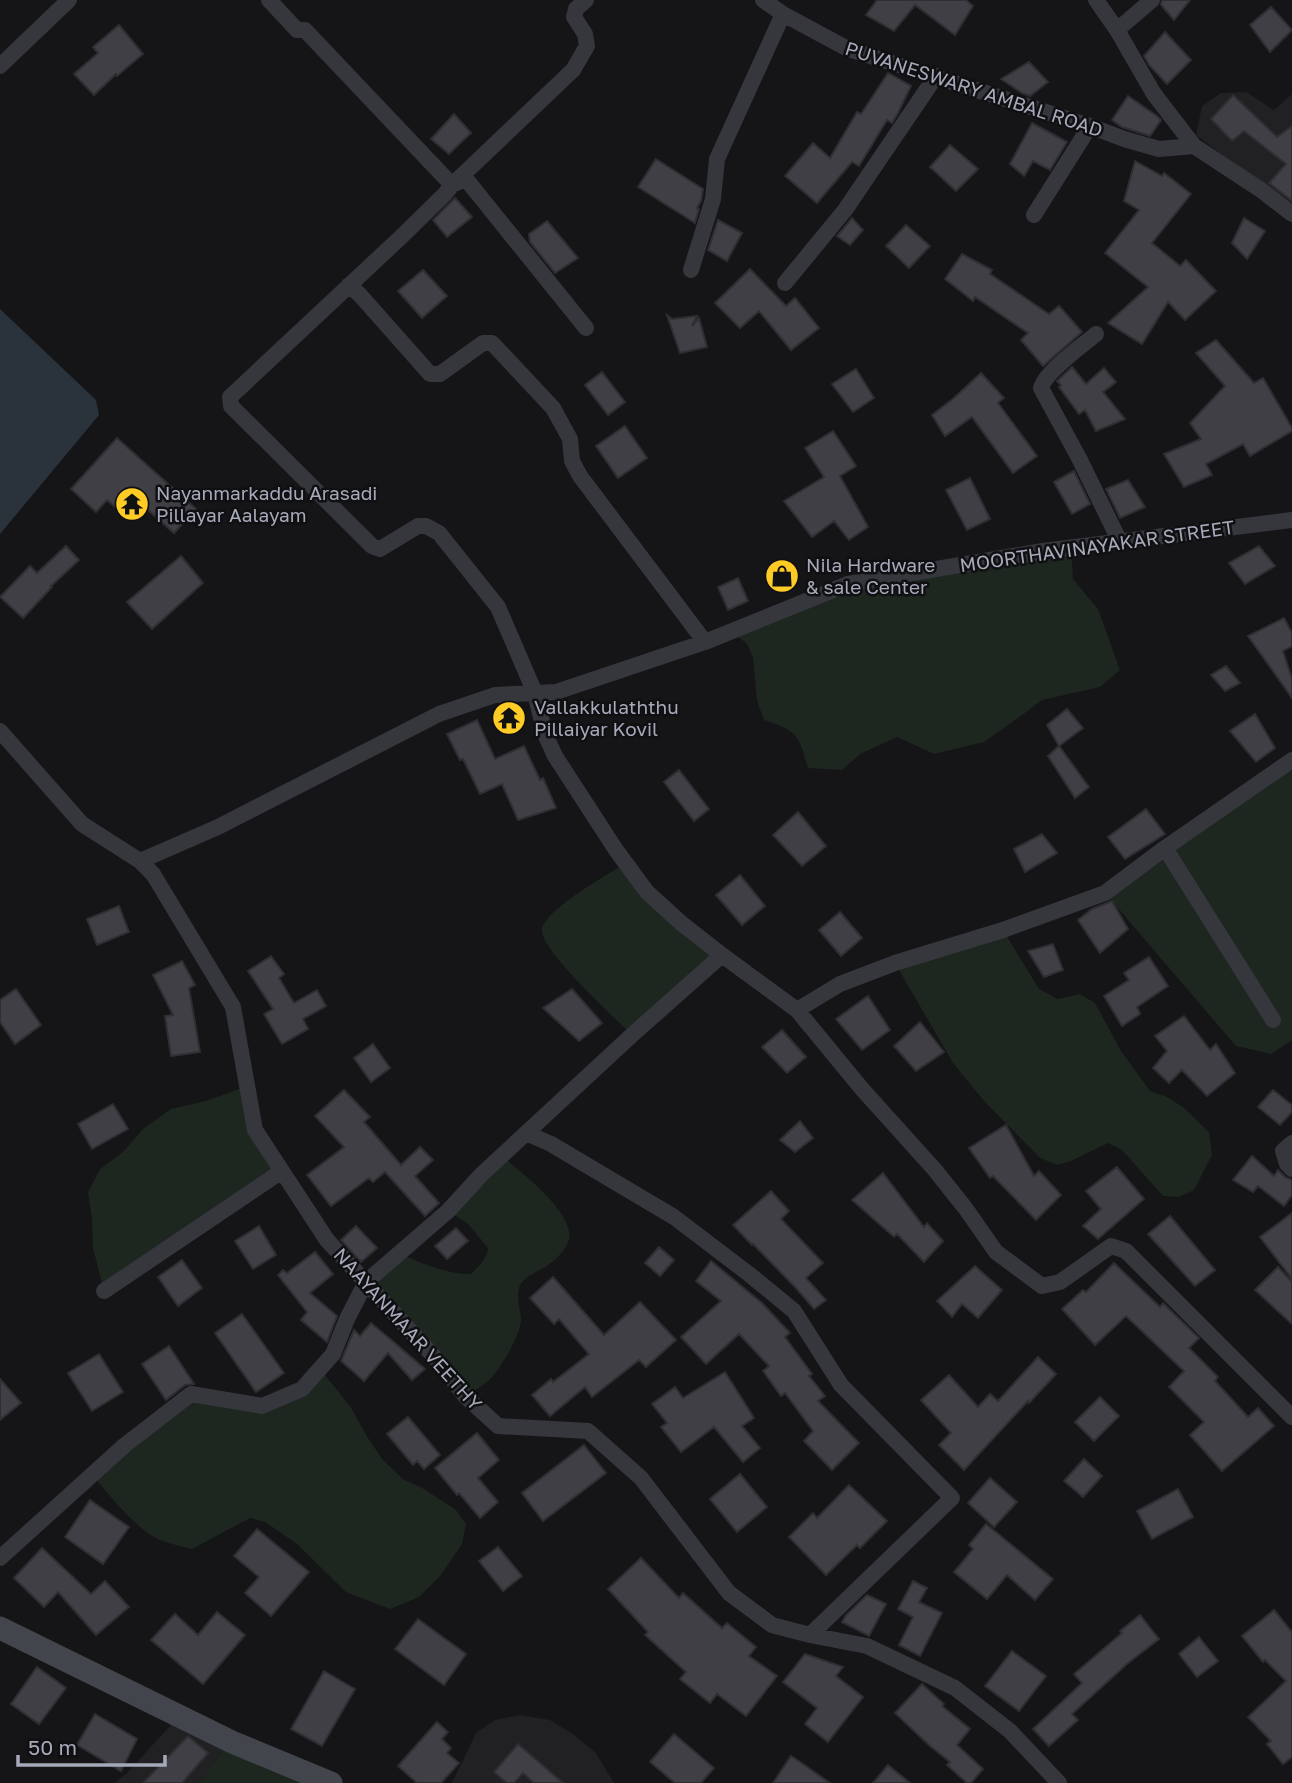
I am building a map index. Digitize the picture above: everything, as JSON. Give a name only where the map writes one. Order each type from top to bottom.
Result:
[{"type":"main road","points":[[0,1628],[232,1742],[331,1783]]},
{"type":"street","points":[[0,66],[69,0]]},
{"type":"street","points":[[269,0],[297,30],[305,30],[452,185]]},
{"type":"street","points":[[586,0],[576,9],[574,17],[585,34],[587,46],[573,70],[230,397],[231,406],[372,546],[380,549],[418,526],[426,526],[439,533],[498,607],[535,693],[545,734],[555,756],[615,850],[647,892],[681,923],[797,1010],[862,1089],[935,1170],[996,1252],[1042,1286],[1060,1282],[1111,1246],[1126,1251],[1292,1417]]},
{"type":"street","name":"PUVANESWARY AMBAL ROAD","points":[[764,0],[783,14],[848,49],[1159,149],[1194,146]]},
{"type":"street","points":[[1096,0],[1117,30],[1154,94],[1194,146],[1292,214]]},
{"type":"street","points":[[1117,30],[1152,0]]},
{"type":"street","points":[[691,270],[713,199],[717,159],[783,14]]},
{"type":"street","points":[[785,283],[845,210],[936,76]]},
{"type":"street","points":[[1034,215],[1090,126]]},
{"type":"street","points":[[452,185],[466,179],[586,328]]},
{"type":"street","points":[[349,285],[430,374],[440,374],[483,342],[492,343],[553,408],[570,439],[572,461],[580,476],[705,642]]},
{"type":"street","points":[[1096,334],[1050,373],[1041,388],[1120,542]]},
{"type":"street","name":"MOORTHAVINAYAKAR STREET","points":[[140,860],[218,827],[439,714],[495,695],[556,692],[705,642],[848,583],[1043,551],[1292,520]]},
{"type":"street","name":"NAAYANMAAR VEETHY","points":[[0,731],[82,824],[140,860],[153,874],[233,1007],[255,1130],[327,1240],[439,1362],[465,1396],[499,1426],[588,1431],[641,1478],[729,1593],[772,1625],[867,1646],[955,1688],[1010,1731],[1059,1783]]},
{"type":"street","points":[[797,1010],[839,984],[1105,893],[1292,760]]},
{"type":"street","points":[[1165,848],[1273,1020]]},
{"type":"street","points":[[0,1559],[125,1445],[191,1394],[262,1406],[302,1390],[333,1354],[366,1282],[448,1211],[482,1174],[722,955]]},
{"type":"street","points":[[526,1133],[551,1144],[674,1217],[794,1311],[841,1384],[952,1498],[810,1635]]},
{"type":"street","points":[[1292,1143],[1283,1151],[1287,1164],[1292,1169]]},
{"type":"street","points":[[104,1290],[282,1171]]},
{"type":"shaded area","points":[[1246,92],[1274,110],[1292,94],[1292,209],[1196,135],[1202,106],[1221,93]]},
{"type":"shaded area","points":[[0,309],[96,400],[99,415],[0,534]]},
{"type":"shaded area","points":[[1071,548],[1073,579],[1098,609],[1120,670],[1100,687],[1042,700],[984,742],[934,754],[897,737],[860,754],[842,770],[808,768],[795,736],[784,727],[764,720],[757,701],[753,657],[747,644],[731,631],[848,584]]},
{"type":"shaded area","points":[[1292,760],[1292,1040],[1271,1054],[1236,1046],[1105,893]]},
{"type":"shaded area","points":[[626,863],[722,955],[632,1035],[565,967],[544,938],[542,929],[546,921],[565,902]]},
{"type":"shaded area","points":[[1003,930],[1039,989],[1058,999],[1080,994],[1095,1003],[1121,1051],[1150,1091],[1183,1107],[1209,1132],[1212,1155],[1194,1190],[1179,1197],[1163,1196],[1122,1150],[1108,1143],[1057,1165],[1040,1158],[984,1101],[953,1063],[895,963]]},
{"type":"shaded area","points":[[247,1086],[255,1130],[282,1171],[104,1291],[93,1248],[88,1192],[100,1169],[123,1152],[144,1128],[171,1109],[206,1101]]},
{"type":"shaded area","points":[[501,1155],[550,1199],[565,1220],[569,1236],[560,1255],[521,1284],[518,1296],[521,1321],[513,1344],[493,1376],[465,1396],[366,1282],[399,1254],[443,1270],[471,1274],[484,1259],[488,1248],[468,1224],[448,1211]]},
{"type":"shaded area","points":[[320,1369],[350,1406],[383,1460],[403,1479],[456,1510],[466,1524],[462,1544],[441,1575],[419,1597],[390,1609],[346,1592],[297,1544],[265,1522],[250,1518],[192,1549],[160,1540],[132,1520],[92,1475],[191,1394],[262,1406]]},
{"type":"shaded area","points":[[520,1715],[550,1720],[573,1734],[596,1753],[614,1783],[452,1783],[476,1733],[495,1720]]},
{"type":"shaded area","points":[[180,1717],[223,1749],[199,1783],[114,1783],[127,1773]]},
{"type":"shaded area","points":[[223,1749],[331,1783],[199,1783]]},
{"type":"building","points":[[877,0],[966,0],[973,6],[955,35],[915,5],[894,31],[866,15]]},
{"type":"building","points":[[1162,0],[1190,0],[1174,20],[1161,5]]},
{"type":"building","points":[[1271,7],[1292,30],[1270,52],[1250,25]]},
{"type":"building","points":[[119,25],[143,54],[94,95],[74,74],[98,53],[93,47]]},
{"type":"building","points":[[1165,32],[1191,60],[1167,84],[1144,56]]},
{"type":"building","points":[[1029,62],[1048,82],[1030,96],[1001,79]]},
{"type":"building","points":[[888,73],[911,86],[898,113],[892,123],[887,120],[859,166],[852,162],[817,203],[785,176],[813,143],[830,158],[857,112],[861,114]]},
{"type":"building","points":[[1233,95],[1277,137],[1292,126],[1292,201],[1269,183],[1286,164],[1244,131],[1232,141],[1211,119]]},
{"type":"building","points":[[1128,96],[1161,120],[1150,136],[1122,127],[1112,120]]},
{"type":"building","points":[[454,114],[471,133],[449,154],[431,139]]},
{"type":"building","points":[[1032,123],[1067,142],[1050,170],[1033,161],[1024,176],[1010,164]]},
{"type":"building","points":[[950,145],[978,169],[956,191],[930,167]]},
{"type":"building","points":[[656,159],[703,189],[695,223],[638,187]]},
{"type":"building","points":[[1135,161],[1162,176],[1164,173],[1191,194],[1152,243],[1180,266],[1186,260],[1216,291],[1185,320],[1168,302],[1142,344],[1108,323],[1148,287],[1105,253],[1139,210],[1124,201]]},
{"type":"building","points":[[455,198],[472,217],[447,237],[433,220]]},
{"type":"building","points":[[852,218],[863,230],[850,245],[837,236]]},
{"type":"building","points":[[1244,218],[1265,231],[1247,259],[1232,243]]},
{"type":"building","points":[[718,220],[742,233],[727,261],[708,250]]},
{"type":"building","points":[[547,221],[578,258],[555,273],[530,242],[529,234]]},
{"type":"building","points":[[906,225],[930,246],[909,268],[886,246]]},
{"type":"building","points":[[962,254],[992,270],[990,274],[1049,314],[1059,306],[1082,332],[1043,366],[1021,340],[1028,333],[975,297],[973,301],[945,279]]},
{"type":"building","points":[[750,269],[786,306],[795,298],[819,328],[791,350],[759,311],[740,328],[715,303]]},
{"type":"building","points":[[423,270],[447,296],[422,318],[398,291]]},
{"type":"building","points":[[667,315],[672,319],[697,316],[692,326],[699,318],[707,347],[680,353]]},
{"type":"building","points":[[1216,340],[1254,383],[1263,378],[1292,431],[1250,456],[1243,444],[1206,464],[1212,475],[1184,487],[1164,454],[1201,439],[1190,423],[1225,386],[1196,353]]},
{"type":"building","points":[[1072,367],[1086,384],[1104,368],[1116,382],[1103,392],[1125,419],[1096,431],[1085,410],[1079,414],[1059,387],[1061,385],[1057,381]]},
{"type":"building","points":[[856,369],[874,398],[853,412],[832,384]]},
{"type":"building","points":[[602,372],[625,402],[608,415],[585,385]]},
{"type":"building","points":[[981,373],[1004,398],[998,403],[1037,456],[1013,473],[972,417],[945,436],[932,415]]},
{"type":"building","points":[[625,426],[647,458],[618,478],[596,446]]},
{"type":"building","points":[[833,431],[856,466],[840,476],[868,527],[849,540],[834,521],[812,537],[784,501],[824,477],[805,448]]},
{"type":"building","points":[[117,438],[196,509],[174,533],[141,504],[128,519],[107,500],[96,512],[71,489]]},
{"type":"building","points":[[1074,471],[1090,504],[1072,514],[1054,482]]},
{"type":"building","points":[[970,478],[990,519],[967,530],[946,490]]},
{"type":"building","points":[[1128,480],[1145,507],[1120,518],[1106,489]]},
{"type":"building","points":[[66,546],[79,560],[23,618],[0,597],[30,566],[37,573]]},
{"type":"building","points":[[1259,546],[1275,566],[1245,584],[1229,563]]},
{"type":"building","points":[[181,556],[203,583],[152,629],[127,602]]},
{"type":"building","points":[[738,578],[748,601],[728,610],[718,587]]},
{"type":"building","points":[[1284,618],[1292,633],[1292,646],[1283,651],[1292,679],[1292,698],[1248,636]]},
{"type":"building","points":[[1226,666],[1240,683],[1225,691],[1211,675]]},
{"type":"building","points":[[1067,709],[1083,728],[1059,746],[1047,725]]},
{"type":"building","points":[[1255,714],[1275,748],[1256,762],[1230,731]]},
{"type":"building","points":[[477,720],[495,759],[524,746],[540,780],[543,778],[556,808],[518,820],[502,784],[480,794],[447,734]]},
{"type":"building","points":[[1059,746],[1089,787],[1075,798],[1048,756]]},
{"type":"building","points":[[679,770],[709,809],[694,821],[664,782]]},
{"type":"building","points":[[1146,809],[1165,834],[1125,859],[1108,837]]},
{"type":"building","points":[[798,812],[826,846],[802,866],[773,835]]},
{"type":"building","points":[[1042,834],[1057,853],[1025,872],[1014,849]]},
{"type":"building","points":[[740,875],[765,906],[742,925],[716,895]]},
{"type":"building","points":[[1112,901],[1128,929],[1100,953],[1078,920],[1092,909]]},
{"type":"building","points":[[119,906],[129,932],[97,945],[87,919]]},
{"type":"building","points":[[840,912],[862,938],[841,956],[819,930]]},
{"type":"building","points":[[1053,944],[1063,970],[1044,977],[1028,951]]},
{"type":"building","points":[[271,956],[284,974],[279,978],[294,1003],[317,990],[326,1006],[303,1019],[308,1029],[282,1044],[264,1014],[273,1009],[248,971]]},
{"type":"building","points":[[1149,957],[1168,986],[1137,1007],[1140,1014],[1122,1026],[1104,996],[1129,980],[1124,973]]},
{"type":"building","points":[[182,961],[195,985],[189,988],[200,1052],[171,1056],[165,1016],[173,1015],[153,975]]},
{"type":"building","points":[[16,989],[41,1025],[15,1044],[0,1022],[0,1000]]},
{"type":"building","points":[[572,989],[602,1023],[579,1041],[543,1008]]},
{"type":"building","points":[[868,996],[890,1030],[862,1050],[836,1019]]},
{"type":"building","points":[[1184,1016],[1210,1050],[1216,1044],[1235,1073],[1207,1096],[1182,1070],[1169,1083],[1153,1068],[1167,1051],[1155,1036]]},
{"type":"building","points":[[920,1022],[944,1052],[916,1071],[894,1046]]},
{"type":"building","points":[[782,1030],[806,1057],[787,1073],[762,1047]]},
{"type":"building","points":[[373,1044],[390,1068],[371,1082],[354,1058]]},
{"type":"building","points":[[344,1090],[370,1117],[364,1122],[401,1165],[420,1147],[433,1160],[415,1176],[439,1203],[425,1216],[385,1172],[373,1182],[369,1178],[331,1206],[307,1175],[344,1147],[315,1116]]},
{"type":"building","points":[[1273,1090],[1292,1105],[1292,1112],[1280,1125],[1258,1107]]},
{"type":"building","points":[[113,1104],[128,1129],[92,1149],[78,1124]]},
{"type":"building","points":[[800,1121],[813,1138],[795,1152],[780,1140]]},
{"type":"building","points":[[1006,1125],[1034,1176],[1039,1171],[1061,1195],[1036,1220],[993,1176],[990,1178],[969,1148]]},
{"type":"building","points":[[1252,1156],[1274,1176],[1278,1170],[1292,1180],[1292,1195],[1284,1206],[1258,1186],[1253,1192],[1233,1180]]},
{"type":"building","points":[[1117,1167],[1144,1199],[1098,1239],[1083,1226],[1101,1209],[1086,1191]]},
{"type":"building","points":[[883,1173],[924,1227],[927,1223],[943,1241],[924,1262],[897,1234],[894,1237],[852,1200]]},
{"type":"building","points":[[771,1191],[789,1211],[781,1219],[823,1263],[806,1278],[826,1300],[814,1309],[733,1225]]},
{"type":"building","points":[[1292,1213],[1292,1279],[1260,1237]]},
{"type":"building","points":[[1170,1216],[1215,1270],[1195,1286],[1148,1234]]},
{"type":"building","points":[[259,1226],[276,1255],[253,1269],[235,1241]]},
{"type":"building","points":[[356,1226],[377,1248],[361,1262],[341,1240]]},
{"type":"building","points":[[456,1228],[468,1241],[447,1259],[435,1246]]},
{"type":"building","points":[[659,1247],[674,1260],[660,1276],[645,1263]]},
{"type":"building","points":[[315,1252],[333,1274],[310,1293],[337,1316],[327,1342],[301,1320],[307,1312],[278,1275],[283,1270],[287,1273]]},
{"type":"building","points":[[182,1260],[202,1288],[178,1306],[158,1277]]},
{"type":"building","points":[[711,1261],[762,1303],[790,1333],[785,1337],[825,1396],[818,1401],[859,1443],[832,1470],[804,1441],[813,1431],[785,1393],[781,1396],[763,1371],[769,1366],[739,1334],[706,1364],[681,1337],[721,1301],[696,1281]]},
{"type":"building","points":[[1114,1263],[1160,1307],[1163,1303],[1199,1338],[1189,1348],[1218,1377],[1215,1381],[1248,1417],[1258,1408],[1274,1426],[1222,1471],[1190,1435],[1204,1422],[1169,1387],[1184,1371],[1126,1316],[1095,1345],[1062,1309],[1083,1290],[1086,1292]]},
{"type":"building","points":[[975,1266],[1002,1290],[978,1318],[962,1304],[952,1317],[937,1301]]},
{"type":"building","points":[[1278,1267],[1292,1282],[1292,1324],[1255,1290]]},
{"type":"building","points":[[553,1277],[604,1335],[640,1302],[676,1340],[646,1367],[639,1360],[592,1397],[585,1387],[550,1416],[532,1395],[589,1354],[559,1319],[554,1324],[530,1298]]},
{"type":"building","points":[[242,1314],[284,1373],[256,1392],[215,1333]]},
{"type":"building","points":[[371,1323],[425,1369],[412,1380],[388,1353],[364,1381],[341,1361],[354,1330],[360,1336]]},
{"type":"building","points":[[169,1346],[194,1384],[185,1385],[166,1400],[142,1364]]},
{"type":"building","points":[[99,1354],[123,1392],[92,1411],[68,1373]]},
{"type":"building","points":[[1038,1357],[1056,1374],[964,1470],[939,1445],[951,1433],[921,1400],[949,1375],[978,1407],[990,1394],[998,1401]]},
{"type":"building","points":[[725,1372],[754,1418],[742,1426],[760,1448],[743,1462],[714,1427],[681,1452],[661,1427],[667,1423],[652,1404],[675,1387],[683,1398]]},
{"type":"building","points":[[0,1379],[21,1403],[0,1420]]},
{"type":"building","points":[[1100,1397],[1119,1416],[1094,1441],[1075,1422]]},
{"type":"building","points":[[408,1417],[440,1455],[424,1469],[417,1461],[413,1465],[387,1434]]},
{"type":"building","points":[[477,1433],[499,1460],[478,1478],[498,1502],[480,1518],[435,1468]]},
{"type":"building","points":[[584,1445],[606,1473],[543,1521],[522,1493]]},
{"type":"building","points":[[1084,1459],[1102,1476],[1083,1497],[1064,1481]]},
{"type":"building","points":[[740,1474],[767,1507],[737,1532],[710,1499]]},
{"type":"building","points":[[990,1478],[1017,1502],[994,1527],[968,1503]]},
{"type":"building","points":[[849,1485],[887,1521],[860,1548],[857,1545],[826,1575],[789,1537],[813,1513],[817,1518]]},
{"type":"building","points":[[1178,1489],[1193,1517],[1152,1539],[1137,1511]]},
{"type":"building","points":[[90,1500],[129,1527],[103,1564],[65,1537]]},
{"type":"building","points":[[986,1524],[1053,1579],[1035,1600],[1007,1575],[987,1599],[954,1572],[973,1549],[969,1545]]},
{"type":"building","points":[[257,1529],[309,1572],[271,1616],[245,1593],[259,1577],[234,1556]]},
{"type":"building","points":[[498,1547],[522,1576],[503,1591],[479,1561]]},
{"type":"building","points":[[42,1548],[91,1594],[105,1581],[129,1607],[96,1635],[58,1592],[44,1607],[14,1578]]},
{"type":"building","points":[[641,1558],[679,1598],[683,1593],[722,1628],[727,1623],[756,1647],[749,1656],[777,1676],[746,1716],[717,1694],[710,1703],[680,1679],[686,1672],[645,1635],[648,1632],[608,1589]]},
{"type":"building","points":[[913,1581],[927,1588],[919,1602],[942,1613],[920,1656],[899,1645],[913,1617],[898,1609]]},
{"type":"building","points":[[867,1595],[886,1604],[869,1636],[842,1622]]},
{"type":"building","points":[[1274,1610],[1292,1632],[1292,1757],[1283,1764],[1267,1744],[1271,1741],[1248,1717],[1286,1681],[1265,1660],[1263,1662],[1242,1636]]},
{"type":"building","points":[[217,1612],[245,1635],[203,1684],[151,1640],[175,1614],[198,1635]]},
{"type":"building","points":[[1140,1615],[1159,1639],[1072,1714],[1078,1720],[1049,1746],[1033,1729],[1082,1683],[1074,1674]]},
{"type":"building","points":[[418,1619],[466,1654],[444,1685],[395,1649]]},
{"type":"building","points":[[1199,1637],[1218,1661],[1197,1677],[1179,1654]]},
{"type":"building","points":[[1012,1651],[1046,1676],[1019,1711],[985,1686]]},
{"type":"building","points":[[805,1654],[843,1667],[836,1676],[863,1697],[828,1742],[805,1724],[817,1708],[783,1682]]},
{"type":"building","points":[[37,1667],[66,1688],[39,1724],[11,1704]]},
{"type":"building","points":[[324,1671],[355,1689],[322,1746],[291,1729]]},
{"type":"building","points":[[922,1684],[944,1704],[942,1706],[970,1729],[957,1745],[983,1769],[971,1783],[967,1783],[947,1765],[950,1762],[895,1713]]},
{"type":"building","points":[[95,1714],[137,1739],[121,1771],[77,1745]]},
{"type":"building","points":[[437,1722],[448,1732],[442,1739],[451,1748],[447,1753],[459,1763],[441,1783],[417,1783],[398,1766]]},
{"type":"building","points":[[674,1734],[714,1768],[701,1783],[675,1783],[650,1762]]},
{"type":"building","points":[[188,1736],[208,1753],[182,1783],[143,1783]]},
{"type":"building","points":[[518,1744],[563,1783],[534,1783],[523,1773],[514,1783],[507,1783],[494,1772]]},
{"type":"building","points":[[791,1756],[803,1764],[830,1783],[773,1783]]},
{"type":"building","points":[[888,1765],[910,1783],[873,1783]]},
{"type":"place","name":"Nayanmarkaddu Arasadi Pillayar Aalayam","points":[[132,504]]},
{"type":"place","name":"Nila Hardware & sale Center","points":[[782,576]]},
{"type":"place","name":"Vallakkulaththu Pillaiyar Kovil","points":[[509,718]]}]
